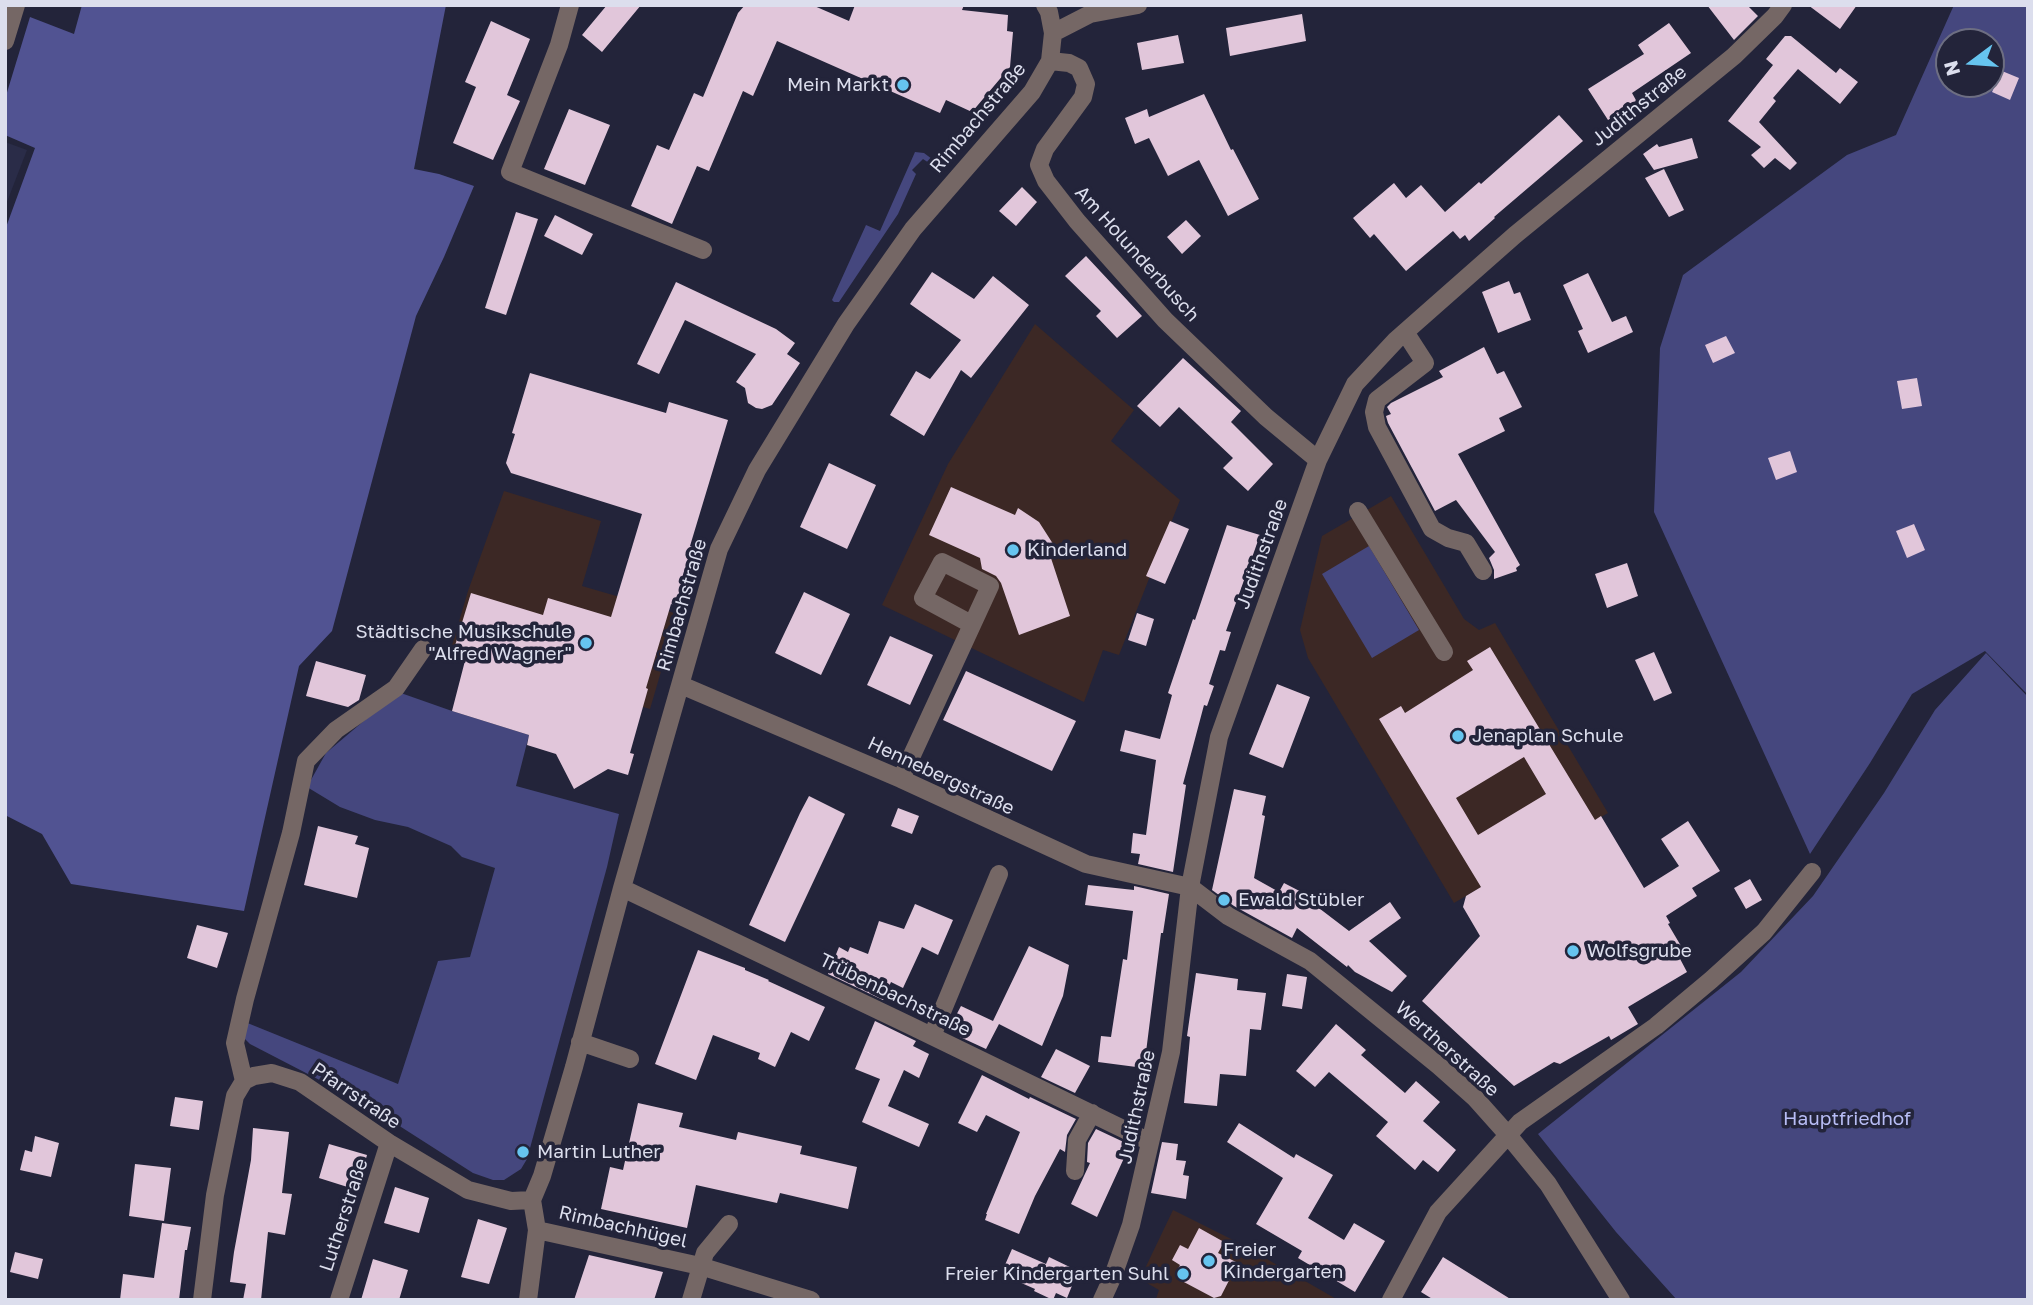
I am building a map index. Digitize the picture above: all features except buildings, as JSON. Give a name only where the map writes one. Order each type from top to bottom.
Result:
[{"type":"street","points":[[5,41],[16,5]]},
{"type":"street","points":[[570,5],[559,45],[510,172],[703,250]]},
{"type":"street","points":[[1050,20],[1064,5]]},
{"type":"street","points":[[1050,20],[1089,5]]},
{"type":"street","points":[[1050,20],[1138,5]]},
{"type":"street","name":"Judithstraße","points":[[1101,1300],[1113,1276],[1131,1225],[1171,1052],[1189,887],[1219,737],[1318,460],[1355,384],[1405,332],[1516,235],[1734,56],[1783,5]]},
{"type":"street","name":"Rimbachstraße","points":[[532,1200],[542,1176],[719,548],[777,435],[846,324],[913,229],[1032,92],[1050,61],[1050,20]]},
{"type":"street","name":"Am Holunderbusch","points":[[1050,61],[1069,63],[1079,68],[1086,84],[1083,97],[1045,149],[1039,165],[1046,181],[1077,221],[1165,320],[1266,417],[1318,460]]},
{"type":"street","points":[[1405,332],[1425,363],[1377,400],[1374,412],[1377,427],[1432,529],[1448,538],[1466,543],[1483,571]]},
{"type":"street","points":[[1358,511],[1444,652]]},
{"type":"street","points":[[901,779],[971,624]]},
{"type":"street","points":[[202,1300],[215,1195],[235,1096],[244,1081],[235,1043],[291,832],[306,761],[336,730],[396,688],[423,649]]},
{"type":"street","name":"Hennebergstraße","points":[[681,685],[901,779],[1086,864],[1189,887]]},
{"type":"street","points":[[1391,1300],[1438,1212],[1520,1122],[1656,1026],[1712,979],[1764,932],[1812,872]]},
{"type":"street","points":[[932,1036],[999,874]]},
{"type":"street","name":"Wertherstraße","points":[[1189,887],[1228,916],[1310,961],[1475,1098],[1548,1184],[1622,1300]]},
{"type":"street","name":"Trübenbachstraße","points":[[622,888],[1150,1142]]},
{"type":"street","points":[[580,1042],[630,1059]]},
{"type":"street","name":"Pfarrstraße","points":[[244,1081],[272,1073],[300,1082],[388,1143],[468,1189],[512,1201],[532,1200]]},
{"type":"street","points":[[1075,1171],[1077,1140],[1092,1113]]},
{"type":"street","name":"Lutherstraße","points":[[339,1300],[388,1143]]},
{"type":"street","points":[[528,1300],[537,1230],[532,1200]]},
{"type":"street","points":[[700,1266],[705,1253],[729,1224]]},
{"type":"street","name":"Rimbachhügel","points":[[537,1230],[700,1266],[811,1300]]},
{"type":"street","name":"Rimbachhügel","points":[[691,1300],[700,1266]]},
{"type":"shaded area","points":[[82,5],[446,5],[414,169],[474,186],[416,316],[332,631],[299,666],[244,911],[71,884],[42,834],[5,815],[5,230],[35,148],[5,135],[5,99],[30,17],[74,34]]},
{"type":"shaded area","points":[[5,142],[27,150],[5,207]]},
{"type":"shaded area","points":[[1035,324],[1134,410],[1111,441],[1180,500],[1119,655],[1103,650],[1084,702],[882,605],[948,464]]},
{"type":"shaded area","points":[[504,491],[601,521],[582,586],[678,614],[650,709],[450,652],[468,591]]},
{"type":"shaded area","name":"Jenaplan Schule","points":[[1391,496],[1464,619],[1479,630],[1495,623],[1608,813],[1454,903],[1308,658],[1300,630],[1322,536]]},
{"type":"shaded area","name":"Freier Kindergarten","points":[[1173,1210],[1239,1243],[1338,1300],[1157,1300],[1159,1290],[1140,1279]]},
{"type":"green space","points":[[1954,5],[2028,5],[2028,695],[1985,651],[1912,694],[1810,854],[1654,512],[1660,348],[1683,275],[1847,155],[1896,135],[1935,48],[1935,98],[2005,98],[2005,28],[1944,28]]},
{"type":"green space","points":[[915,152],[924,153],[932,159],[929,163],[923,159],[912,170],[916,174],[898,214],[839,302],[834,302],[832,300],[866,225],[880,231]]},
{"type":"green space","points":[[1369,546],[1419,630],[1372,658],[1322,574]]},
{"type":"green space","name":"Hauptfriedhof","points":[[1986,653],[2028,697],[2028,1300],[1677,1300],[1616,1232],[1538,1134],[1741,972],[1813,896],[1884,793],[1935,710]]},
{"type":"green space","points":[[398,692],[529,735],[516,786],[619,814],[527,1159],[521,1169],[504,1180],[493,1180],[473,1173],[362,1102],[250,1044],[244,1038],[245,1022],[398,1084],[438,961],[470,957],[495,868],[462,857],[451,846],[408,827],[375,820],[340,807],[307,787],[326,753]]},
{"type":"place","name":"Mein Markt","points":[[903,85]]},
{"type":"place","name":"Kinderland","points":[[1013,550]]},
{"type":"place","name":"Städtische Musikschule \"Alfred Wagner\"","points":[[586,643]]},
{"type":"place","name":"Jenaplan Schule","points":[[1458,736]]},
{"type":"place","name":"Ewald Stübler","points":[[1224,900]]},
{"type":"place","name":"Wolfsgrube","points":[[1573,951]]},
{"type":"place","name":"Martin Luther","points":[[523,1152]]},
{"type":"place","name":"Freier Kindergarten","points":[[1209,1261]]},
{"type":"place","name":"Freier Kindergarten Suhl","points":[[1183,1274]]}]
